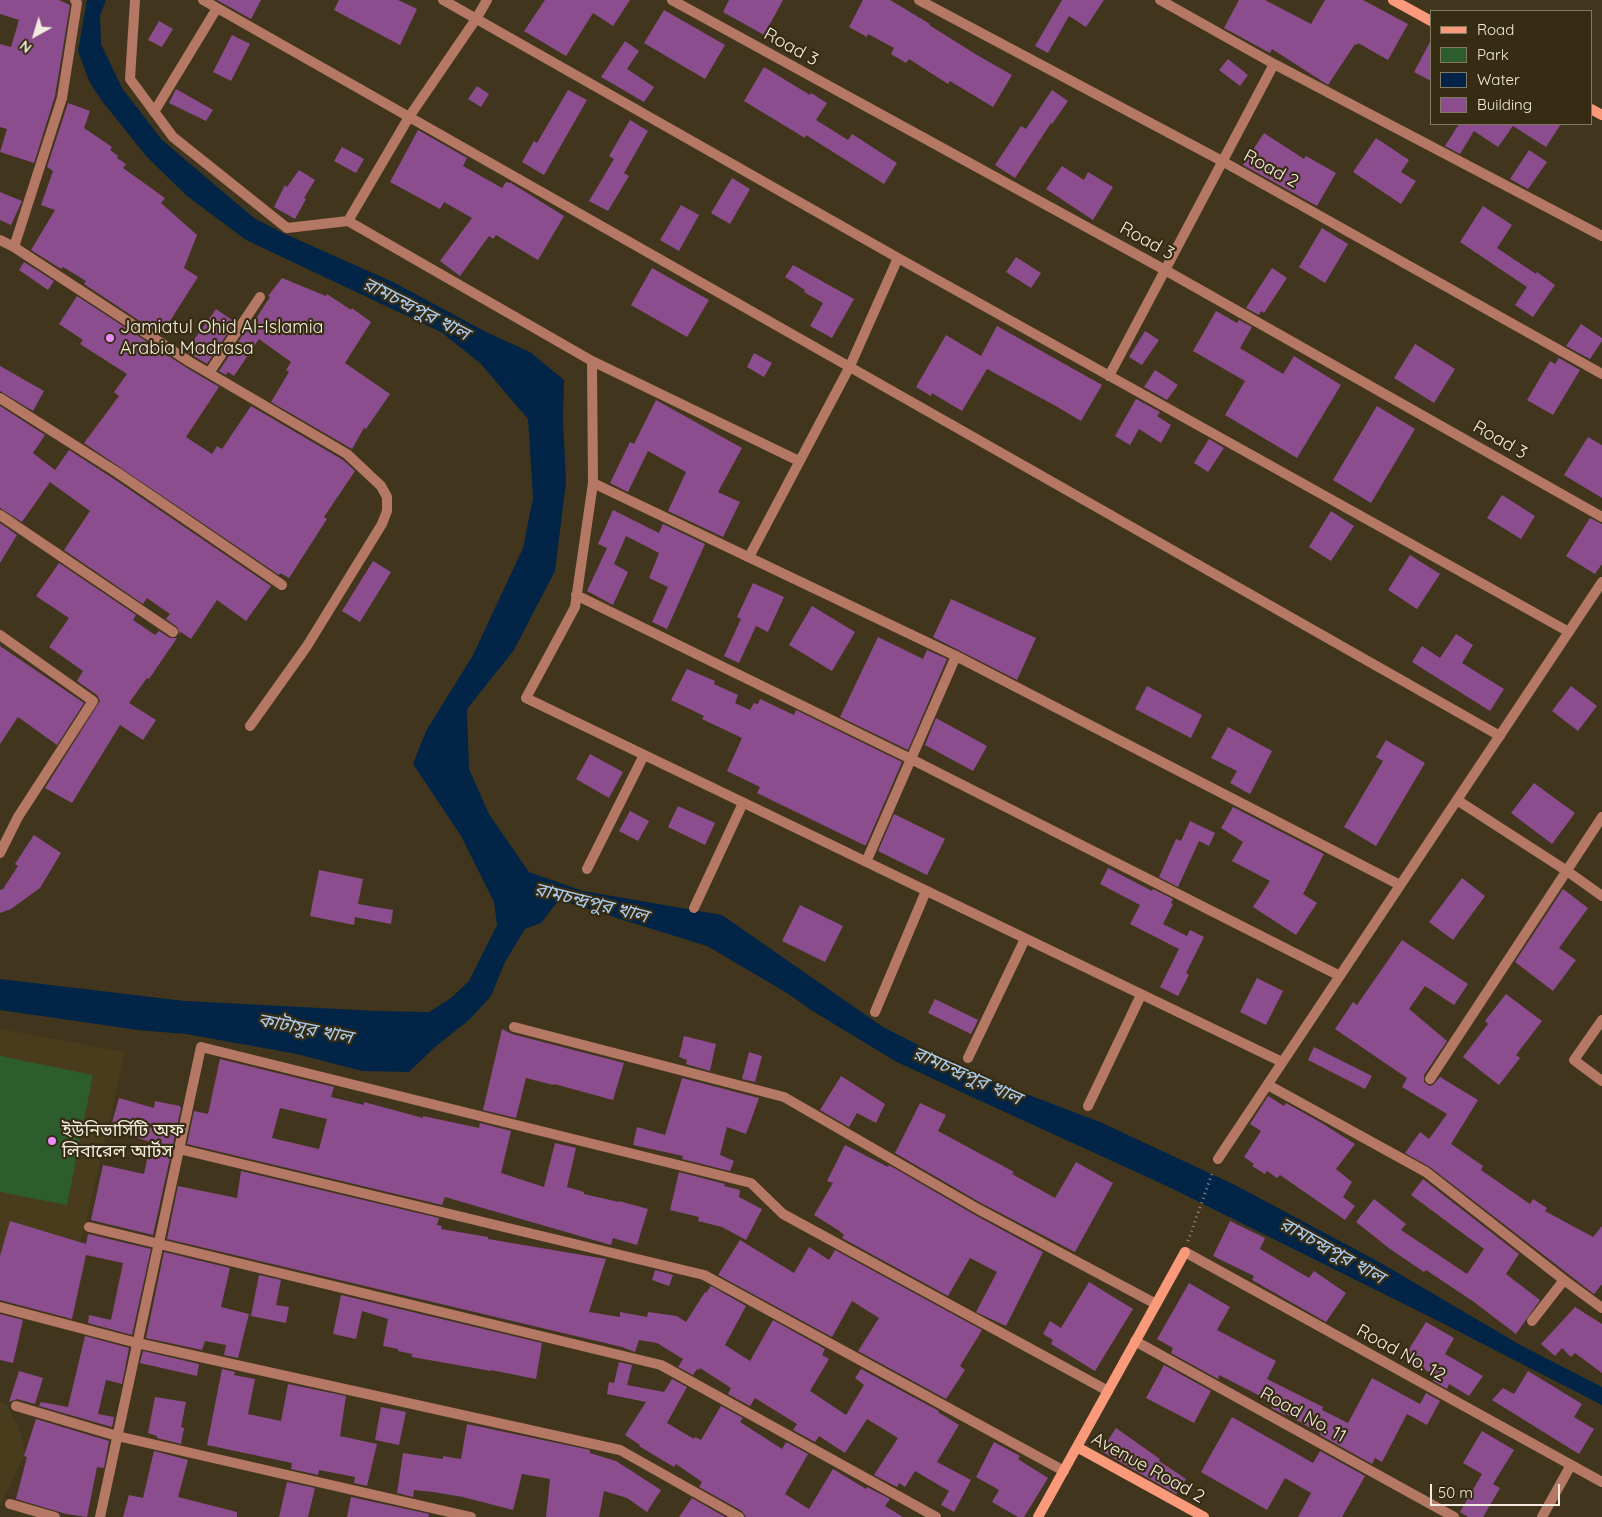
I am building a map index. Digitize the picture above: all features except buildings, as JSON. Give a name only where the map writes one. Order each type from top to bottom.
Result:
[{"type":"street","points":[[14,247],[62,98],[77,3],[75,0]]},
{"type":"street","points":[[135,0],[130,79],[173,137],[287,228],[348,221],[592,361],[799,461]]},
{"type":"street","points":[[202,0],[1500,736]]},
{"type":"street","points":[[443,0],[898,258],[1569,632]]},
{"type":"street","points":[[348,221],[409,117],[487,0]]},
{"type":"street","name":"Road 3","points":[[672,0],[1165,270],[1602,517]]},
{"type":"street","name":"Road 2","points":[[919,0],[1222,161],[1602,374]]},
{"type":"street","points":[[1160,0],[1274,64],[1602,236]]},
{"type":"street","points":[[1393,0],[1430,20]]},
{"type":"street","points":[[154,112],[217,8]]},
{"type":"street","points":[[1109,376],[1274,64]]},
{"type":"street","points":[[0,240],[14,247],[190,362],[347,454],[381,486],[387,497],[387,511],[382,524],[307,646],[250,726]]},
{"type":"street","points":[[749,557],[850,366],[898,258]]},
{"type":"street","points":[[210,373],[260,297]]},
{"type":"street","points":[[592,361],[593,483],[575,607],[526,698],[1282,1062]]},
{"type":"street","points":[[0,398],[118,473],[282,585]]},
{"type":"street","points":[[593,483],[956,656],[1400,886]]},
{"type":"street","points":[[0,515],[173,632]]},
{"type":"street","points":[[1218,1159],[1602,582]]},
{"type":"street","points":[[576,596],[911,759],[1340,976]]},
{"type":"street","points":[[0,635],[92,701],[18,817],[0,853]]},
{"type":"street","points":[[866,862],[956,656]]},
{"type":"street","points":[[587,869],[644,755]]},
{"type":"street","points":[[1457,800],[1567,871],[1602,896]]},
{"type":"street","points":[[694,908],[743,803]]},
{"type":"street","points":[[1430,1079],[1602,817]]},
{"type":"street","points":[[875,1012],[926,891]]},
{"type":"street","points":[[968,1058],[1024,938]]},
{"type":"street","points":[[1088,1106],[1141,995]]},
{"type":"street","points":[[1602,1020],[1574,1060],[1602,1081]]},
{"type":"street","points":[[514,1027],[784,1097],[978,1209],[1156,1304]]},
{"type":"street","points":[[100,1517],[201,1048],[752,1183],[783,1214],[1108,1391]]},
{"type":"street","points":[[1268,1084],[1426,1172],[1602,1308]]},
{"type":"street","points":[[179,1149],[704,1275],[1064,1470]]},
{"type":"street","points":[[89,1227],[661,1365],[936,1517]]},
{"type":"street","points":[[1038,1517],[1184,1252]]},
{"type":"street","name":"Road No. 12","points":[[1184,1252],[1602,1482]]},
{"type":"street","points":[[1532,1321],[1564,1280]]},
{"type":"street","points":[[0,1307],[137,1343],[620,1450],[740,1517]]},
{"type":"street","name":"Road No. 11","points":[[1135,1341],[1454,1517]]},
{"type":"street","points":[[16,1406],[117,1436],[472,1517]]},
{"type":"street","name":"Avenue Road 2","points":[[1077,1447],[1204,1517]]},
{"type":"street","points":[[1542,1517],[1571,1465]]},
{"type":"street","points":[[10,1504],[55,1517]]},
{"type":"path","points":[[1184,1252],[1218,1159]]},
{"type":"shaded area","name":"ইউনিভার্সিটি অফ লিবারেল আর্টস","points":[[0,1029],[125,1052],[84,1229],[54,1307],[0,1295]]},
{"type":"shaded area","points":[[0,1401],[8,1406],[18,1427],[26,1452],[0,1506]]},
{"type":"green space","points":[[0,1056],[93,1075],[67,1205],[0,1192]]},
{"type":"water","points":[[87,0],[106,0],[100,16],[101,44],[122,88],[162,140],[254,218],[393,282],[486,332],[530,352],[564,380],[563,420],[566,482],[555,571],[514,650],[467,709],[469,769],[489,814],[529,872],[583,891],[722,915],[883,1027],[979,1076],[1100,1122],[1235,1185],[1381,1263],[1522,1346],[1602,1387],[1602,1405],[1169,1187],[895,1061],[811,1010],[787,993],[707,946],[559,900],[541,923],[525,929],[505,962],[491,996],[469,1020],[435,1047],[409,1072],[362,1071],[297,1054],[186,1034],[138,1030],[0,1010],[0,979],[185,1001],[429,1012],[451,998],[469,981],[497,925],[494,902],[461,836],[413,764],[426,731],[473,655],[523,548],[533,498],[528,419],[480,363],[441,332],[246,240],[187,196],[146,156],[90,83],[78,51]]},
{"type":"place","name":"Jamiatul Ohid Al-Islamia Arabia Madrasa","points":[[110,338]]},
{"type":"place","name":"ইউনিভার্সিটি অফ লিবারেল আর্টস","points":[[52,1141]]},
{"type":"water label","name":"রামচন্দ্রপুর খাল","points":[[416,309]]},
{"type":"water label","name":"রামচন্দ্রপুর খাল","points":[[591,903]]},
{"type":"water label","name":"কাটাসুর খাল","points":[[305,1029]]},
{"type":"water label","name":"রামচন্দ্রপুর খাল","points":[[967,1076]]},
{"type":"water label","name":"রামচন্দ্রপুর খাল","points":[[1332,1251]]}]
